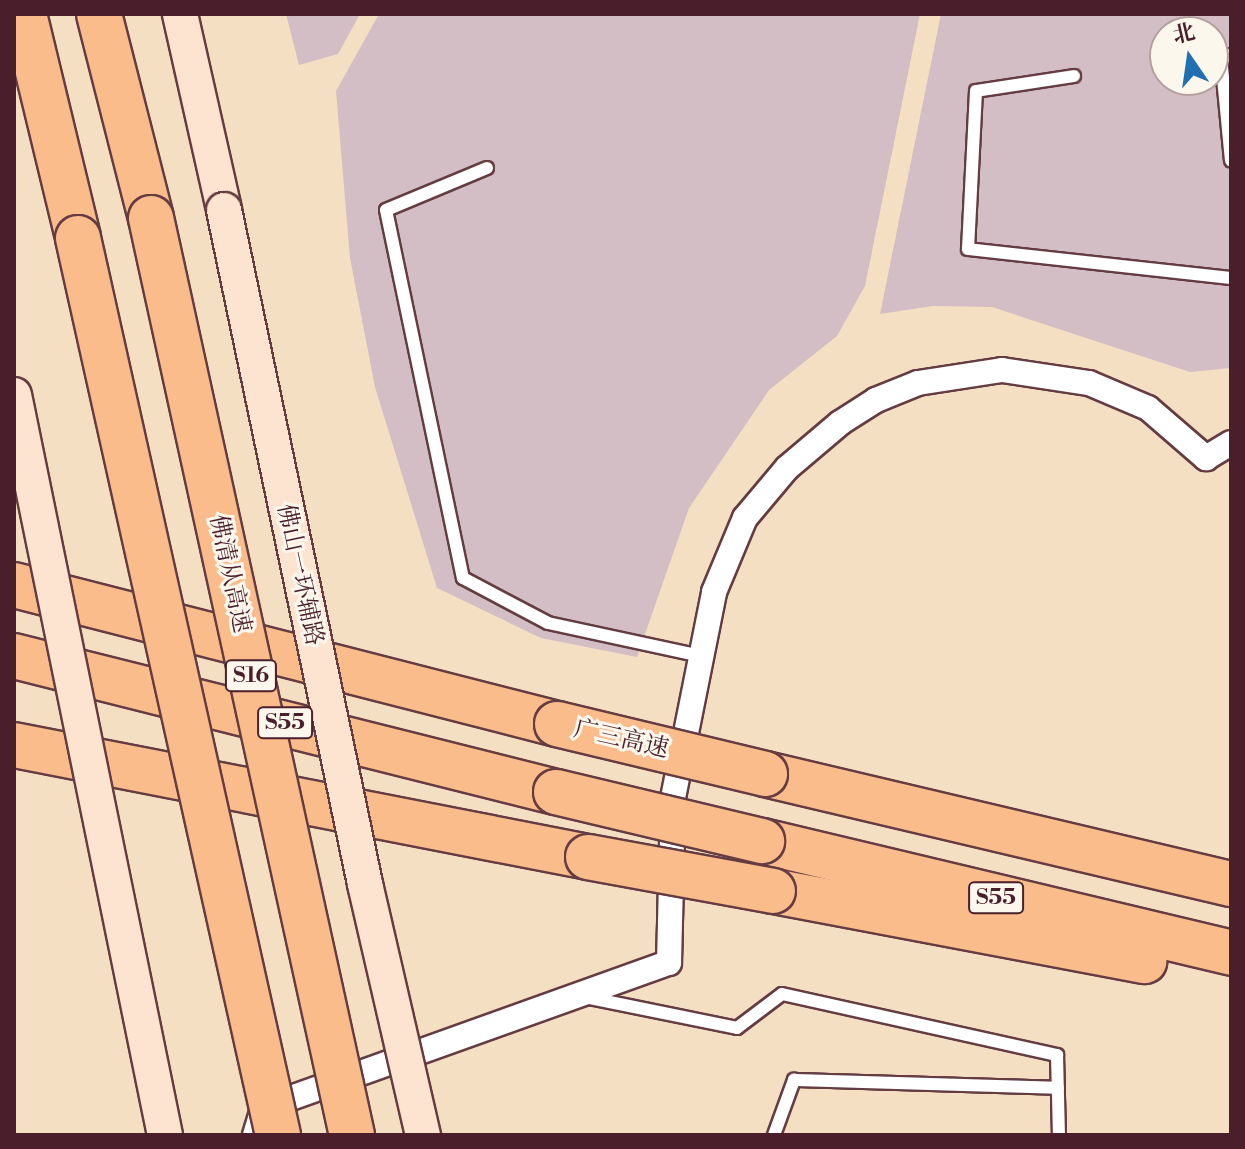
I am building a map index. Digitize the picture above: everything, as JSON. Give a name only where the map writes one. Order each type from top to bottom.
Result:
[{"type":"highway","points":[[24,14],[278,1135]]},
{"type":"highway","name":"佛清从高速","points":[[99,14],[151,218],[352,1135]]},
{"type":"highway","name":"广三高速","points":[[14,585],[557,724],[1231,884]]},
{"type":"highway","name":"S55","points":[[14,656],[556,792],[1231,953]]},
{"type":"highway","points":[[14,745],[1006,939],[1231,976]]},
{"type":"main road","name":"佛山一环辅路","points":[[180,14],[365,884],[423,1135]]},
{"type":"main road","points":[[14,395],[165,1135]]},
{"type":"street","points":[[255,1135],[263,1108],[669,963],[673,798],[714,592],[745,518],[787,468],[876,400],[918,383],[1002,370],[1089,383],[1148,408],[1206,458],[1231,443]]},
{"type":"lane","points":[[1231,55],[1221,57],[1231,161]]},
{"type":"lane","points":[[1074,76],[976,91],[968,249],[1231,278]]},
{"type":"lane","points":[[487,168],[386,210],[463,578],[548,623],[701,656]]},
{"type":"lane","points":[[578,996],[737,1028],[782,994],[1057,1055],[1059,1135]]},
{"type":"lane","points":[[774,1135],[794,1080],[1058,1088]]},
{"type":"shaded area","points":[[286,14],[360,14],[338,54],[299,65]]},
{"type":"shaded area","points":[[379,14],[920,14],[865,286],[837,336],[769,390],[689,508],[637,657],[541,638],[437,588],[375,387],[350,258],[336,91]]},
{"type":"shaded area","points":[[941,14],[1231,14],[1231,368],[1190,372],[992,307],[933,306],[880,314]]}]
